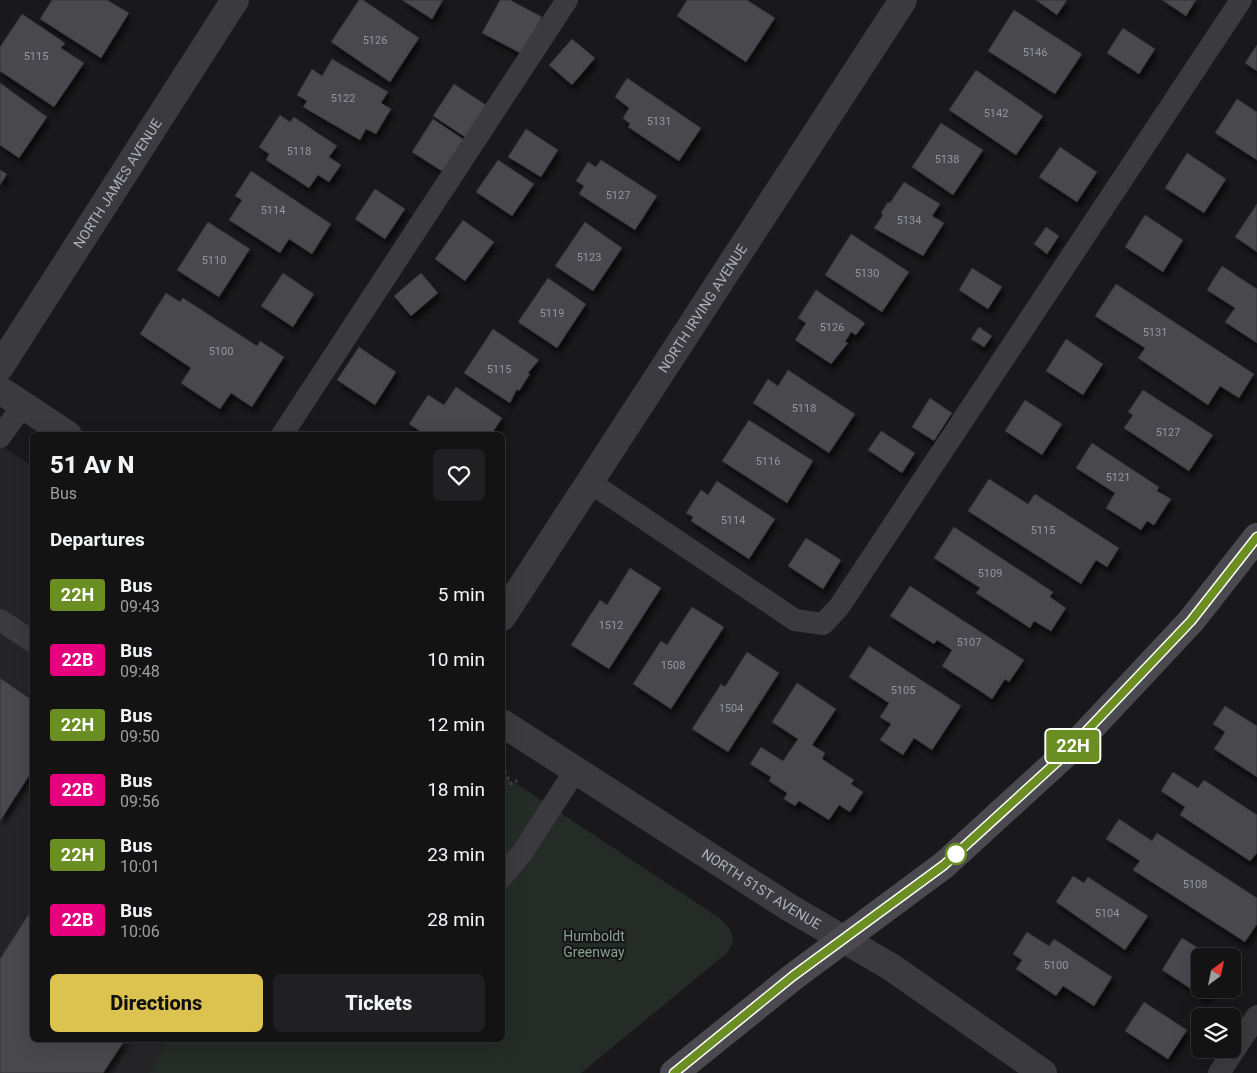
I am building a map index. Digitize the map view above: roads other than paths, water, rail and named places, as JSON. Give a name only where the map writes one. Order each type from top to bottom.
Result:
[{"type":"street","name":"NORTH JAMES AVENUE","points":[[0,366],[235,0]]},
{"type":"street","name":"NORTH IRVING AVENUE","points":[[505,612],[591,483],[903,0]]},
{"type":"street","points":[[0,390],[64,432]]},
{"type":"street","points":[[674,1073],[793,976],[944,865],[1073,747],[1191,621],[1257,538]]},
{"type":"street","name":"NORTH 51ST AVENUE","points":[[505,725],[843,940],[891,967],[1043,1073]]},
{"type":"lane","points":[[284,432],[567,0]]},
{"type":"lane","points":[[591,483],[795,620],[823,624],[839,607],[1241,0]]},
{"type":"lane","points":[[0,438],[23,405]]},
{"type":"lane","points":[[0,620],[30,640]]},
{"type":"lane","points":[[505,873],[522,853],[575,771]]},
{"type":"lane","points":[[1220,1073],[1257,1016]]},
{"type":"park label","name":"Humboldt Greenway","points":[[594,944]]}]
